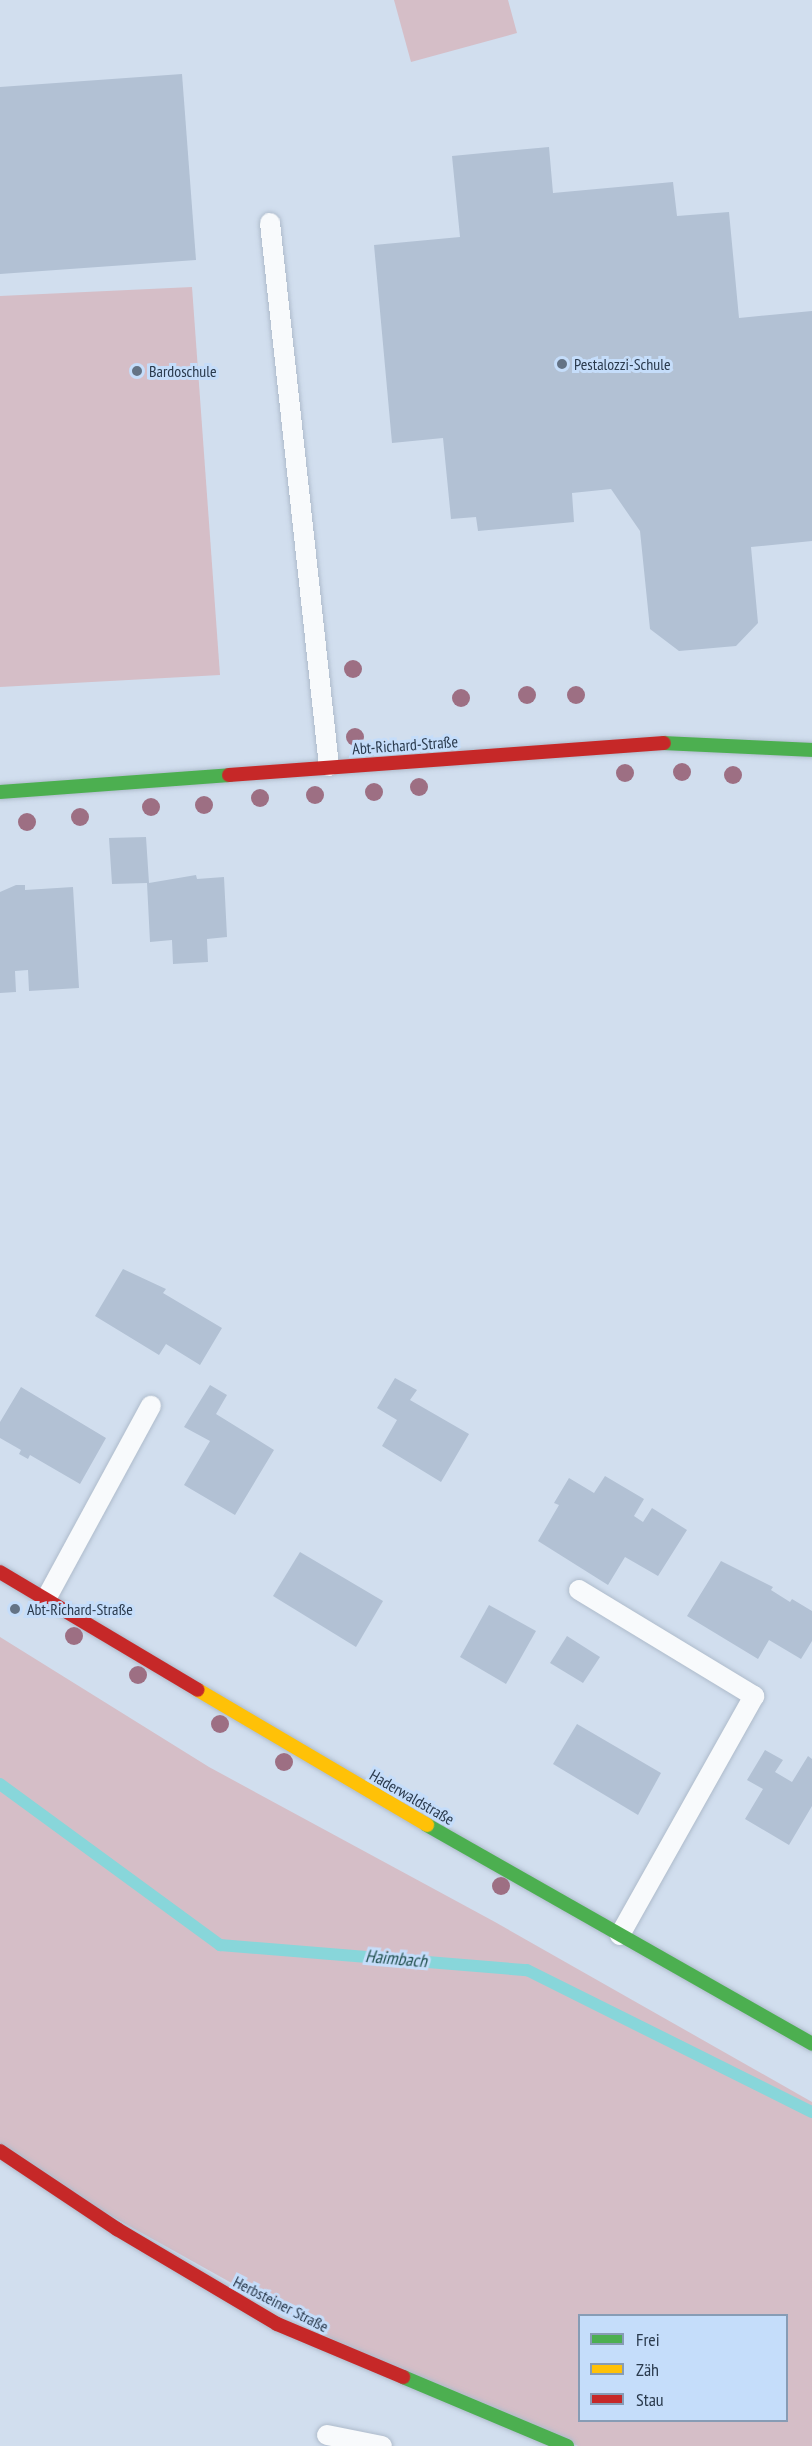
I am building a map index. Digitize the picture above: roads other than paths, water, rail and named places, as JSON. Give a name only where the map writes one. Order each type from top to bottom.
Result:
[{"type":"street","name":"Abt-Richard-Straße","points":[[0,792],[688,741],[812,750]]},
{"type":"street","name":"Haderwaldstraße","points":[[0,1572],[328,1768],[812,2044]]},
{"type":"street","name":"Herbsteiner Straße","points":[[0,2151],[117,2229],[277,2324],[567,2446]]},
{"type":"lane","points":[[270,223],[329,766]]},
{"type":"lane","points":[[46,1599],[152,1406]]},
{"type":"lane","points":[[579,1590],[754,1696],[620,1935]]},
{"type":"lane","points":[[327,2435],[382,2446]]},
{"type":"waterway","name":"Haimbach","points":[[0,1784],[220,1945],[527,1970],[812,2112]]},
{"type":"place","name":"Pestalozzi-Schule","points":[[562,364]]},
{"type":"place","name":"Bardoschule","points":[[137,371]]},
{"type":"place","name":"Abt-Richard-Straße","points":[[15,1609]]}]
